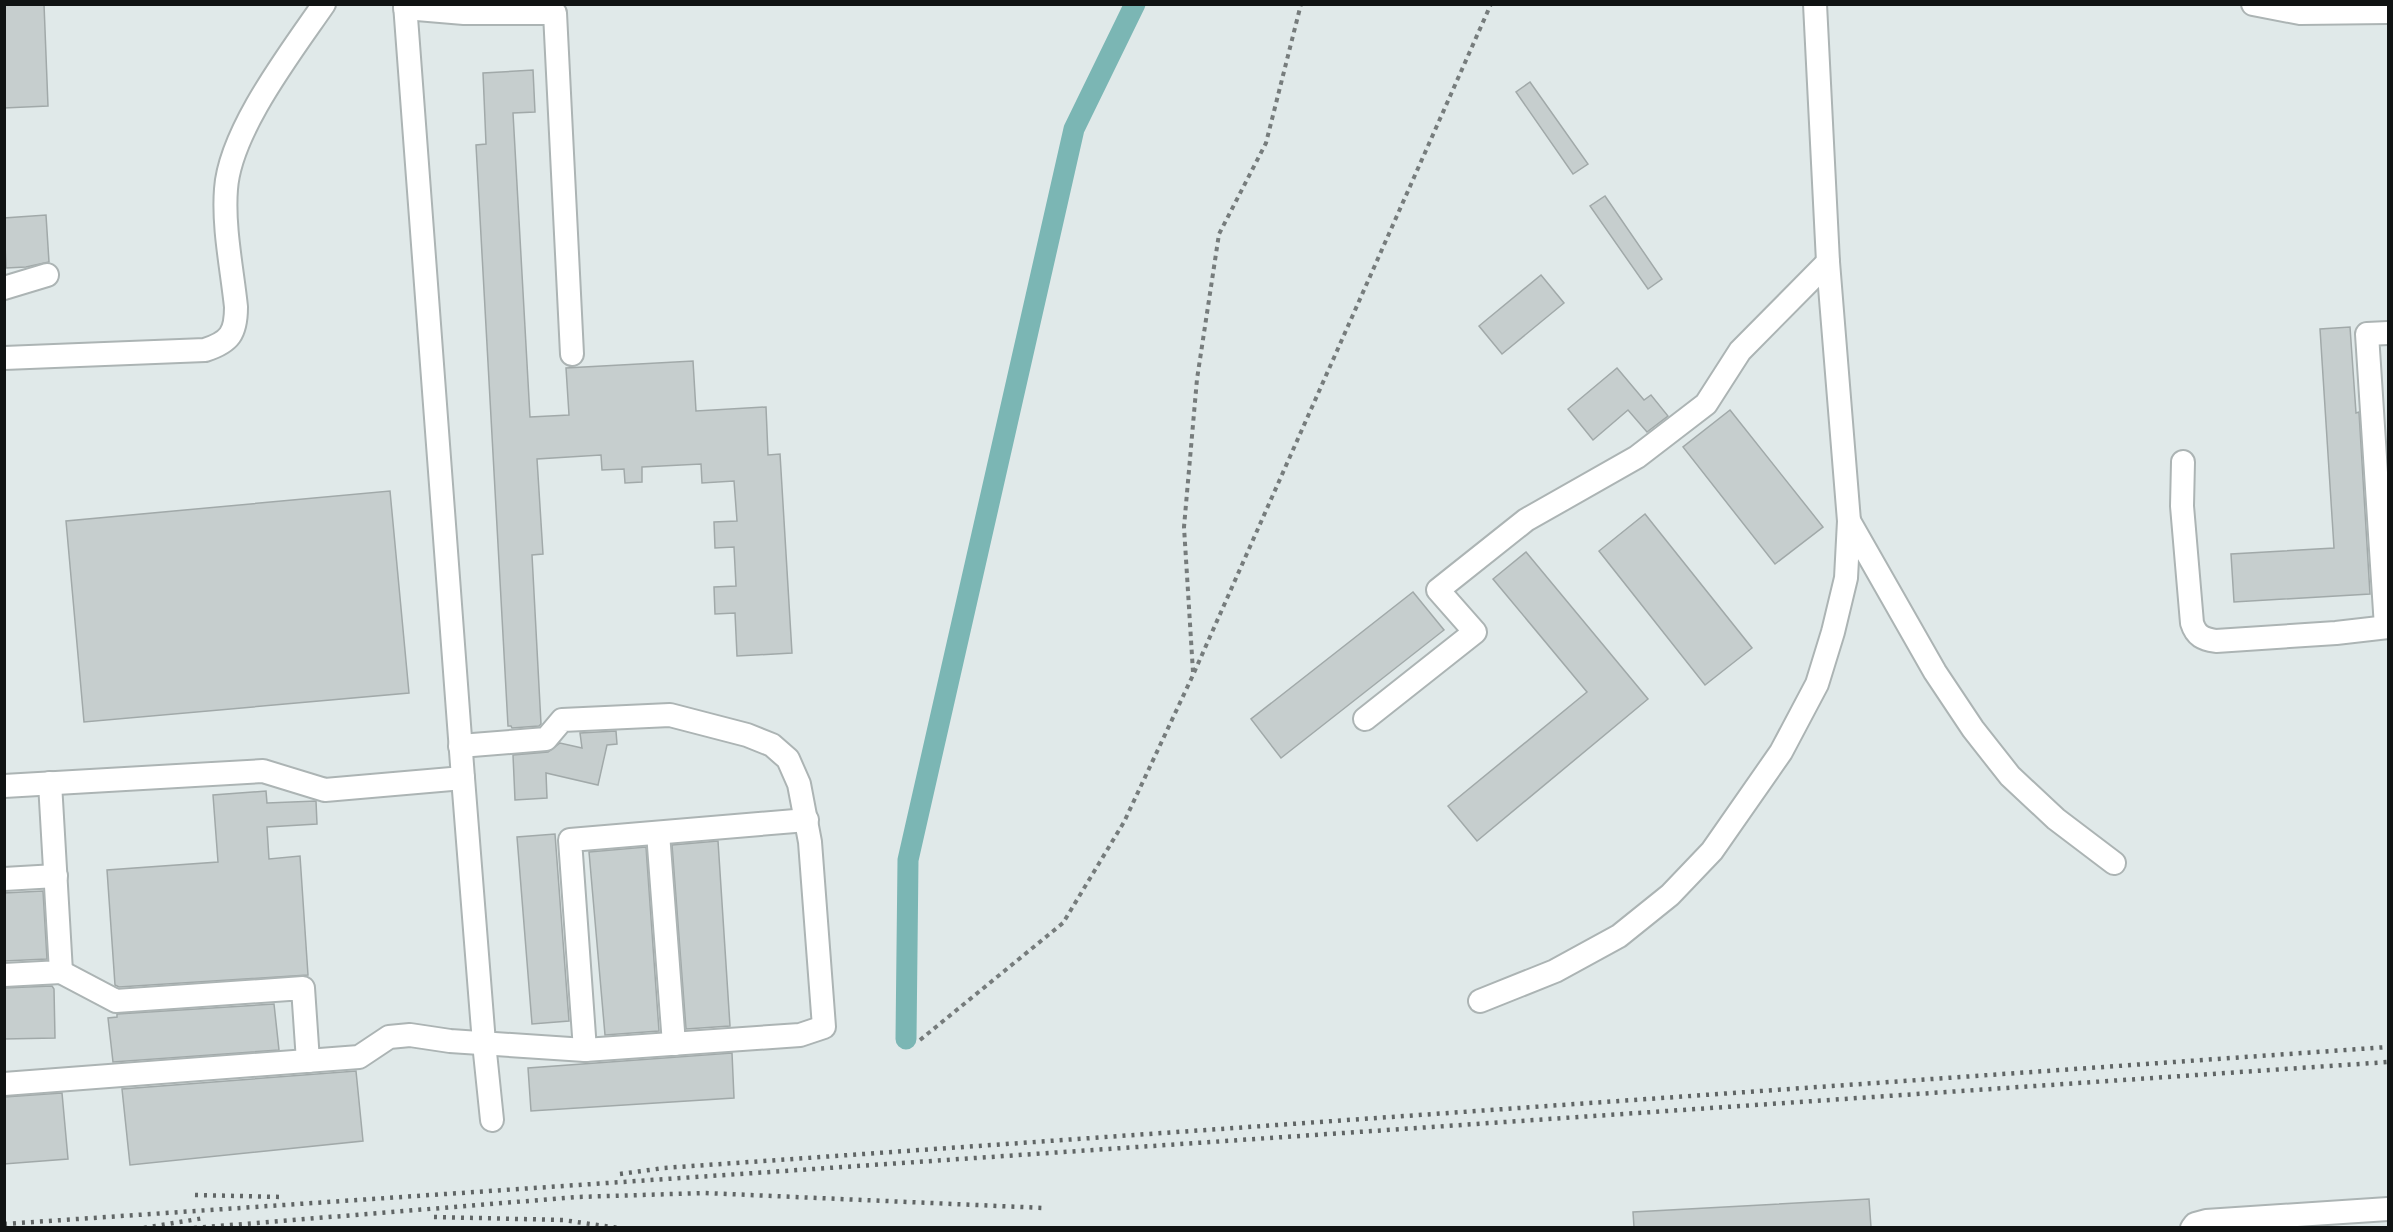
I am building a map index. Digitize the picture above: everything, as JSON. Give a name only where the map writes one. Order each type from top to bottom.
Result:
[{"type":"lane","points":[[4,358],[205,350],[221,345],[231,334],[236,322],[226,212],[226,188],[231,166],[239,139],[251,115],[324,4]]},
{"type":"lane","points":[[1480,1001],[1555,971],[1619,936],[1670,895],[1712,850],[1781,752],[1817,684],[1846,578],[1849,521],[1828,262],[1815,4]]},
{"type":"lane","points":[[2253,4],[2300,13],[2388,12]]},
{"type":"lane","points":[[492,1120],[460,746],[405,6],[464,13],[555,13],[572,354]]},
{"type":"lane","points":[[1365,719],[1476,632],[1438,590],[1526,520],[1637,457],[1706,404],[1740,351],[1828,262]]},
{"type":"lane","points":[[4,288],[47,276]]},
{"type":"lane","points":[[2183,462],[2182,506],[2192,623],[2196,633],[2205,640],[2216,641],[2336,633],[2387,627],[2367,334],[2388,333]]},
{"type":"lane","points":[[1849,521],[1935,672],[1973,729],[2018,783],[2056,819],[2114,863]]},
{"type":"lane","points":[[4,1084],[359,1058],[389,1037],[410,1035],[450,1041],[585,1050],[800,1035],[824,1027],[807,820],[799,783],[788,759],[772,745],[747,735],[670,715],[562,720],[546,739],[460,746]]},
{"type":"lane","points":[[4,786],[263,771],[325,789],[463,778]]},
{"type":"lane","points":[[50,783],[61,972]]},
{"type":"lane","points":[[585,1050],[570,840],[807,820]]},
{"type":"lane","points":[[658,833],[674,1044]]},
{"type":"lane","points":[[4,879],[56,876]]},
{"type":"lane","points":[[4,975],[61,972],[116,1001],[303,988],[308,1061]]},
{"type":"lane","points":[[2192,1227],[2206,1221],[2388,1209]]},
{"type":"path","points":[[1193,675],[1184,527],[1197,379],[1217,245],[1219,234],[1266,143],[1301,4]]},
{"type":"path","points":[[920,1040],[1063,923],[1124,822],[1193,675],[1491,4]]},
{"type":"building","points":[[4,4],[44,4],[48,106],[4,108]]},
{"type":"building","points":[[533,70],[535,112],[513,113],[530,417],[569,415],[566,368],[693,361],[696,411],[766,407],[768,455],[780,454],[792,653],[737,656],[735,613],[715,614],[714,587],[736,586],[734,547],[715,548],[714,522],[737,521],[734,481],[702,483],[701,464],[642,467],[642,482],[625,483],[624,469],[602,470],[601,455],[537,459],[543,554],[532,555],[541,724],[512,728],[508,726],[476,145],[486,144],[483,73]]},
{"type":"building","points":[[1530,82],[1588,164],[1573,174],[1516,92]]},
{"type":"building","points":[[1605,196],[1662,279],[1648,289],[1590,206]]},
{"type":"building","points":[[46,215],[49,262],[6,268],[4,218]]},
{"type":"building","points":[[1541,275],[1564,303],[1502,354],[1479,326]]},
{"type":"building","points":[[2350,327],[2356,413],[2359,412],[2370,594],[2234,602],[2231,554],[2334,548],[2320,329]]},
{"type":"building","points":[[1617,368],[1644,400],[1651,395],[1668,416],[1647,432],[1628,410],[1593,440],[1568,409]]},
{"type":"building","points":[[1730,410],[1823,527],[1775,564],[1683,447]]},
{"type":"building","points":[[390,491],[409,693],[84,722],[66,521]]},
{"type":"building","points":[[1645,514],[1752,648],[1705,685],[1599,551]]},
{"type":"building","points":[[1526,552],[1648,699],[1477,841],[1448,806],[1587,692],[1493,579]]},
{"type":"building","points":[[1413,592],[1444,630],[1281,758],[1251,719]]},
{"type":"building","points":[[616,731],[617,744],[607,745],[598,785],[546,773],[547,798],[515,800],[513,755],[548,752],[560,743],[582,748],[580,733]]},
{"type":"building","points":[[266,791],[267,803],[316,801],[317,824],[267,827],[269,859],[300,856],[308,975],[119,987],[115,985],[107,870],[218,862],[213,795]]},
{"type":"building","points":[[555,834],[569,1021],[532,1024],[517,837]]},
{"type":"building","points":[[718,841],[730,1026],[686,1029],[672,845]]},
{"type":"building","points":[[646,847],[659,1031],[605,1035],[589,852]]},
{"type":"building","points":[[43,891],[47,959],[4,961],[4,893]]},
{"type":"building","points":[[52,986],[54,989],[55,1038],[4,1039],[4,988]]},
{"type":"building","points":[[274,1004],[279,1050],[113,1062],[108,1018],[117,1017],[117,1014]]},
{"type":"building","points":[[732,1053],[734,1098],[531,1111],[528,1068]]},
{"type":"building","points":[[356,1071],[363,1141],[130,1165],[122,1089]]},
{"type":"building","points":[[62,1093],[68,1159],[4,1164],[4,1097]]},
{"type":"building","points":[[1869,1199],[1871,1227],[1634,1227],[1633,1212]]},
{"type":"waterway","points":[[906,1039],[908,860],[1074,129],[1135,4]]},
{"type":"railway","points":[[620,1174],[664,1168],[2388,1047]]},
{"type":"railway","points":[[4,1224],[2388,1062]]},
{"type":"railway","points":[[194,1228],[577,1197],[705,1193],[1044,1208]]},
{"type":"railway","points":[[195,1195],[283,1197]]},
{"type":"railway","points":[[434,1217],[563,1220],[618,1228]]},
{"type":"railway","points":[[144,1228],[204,1218]]}]
